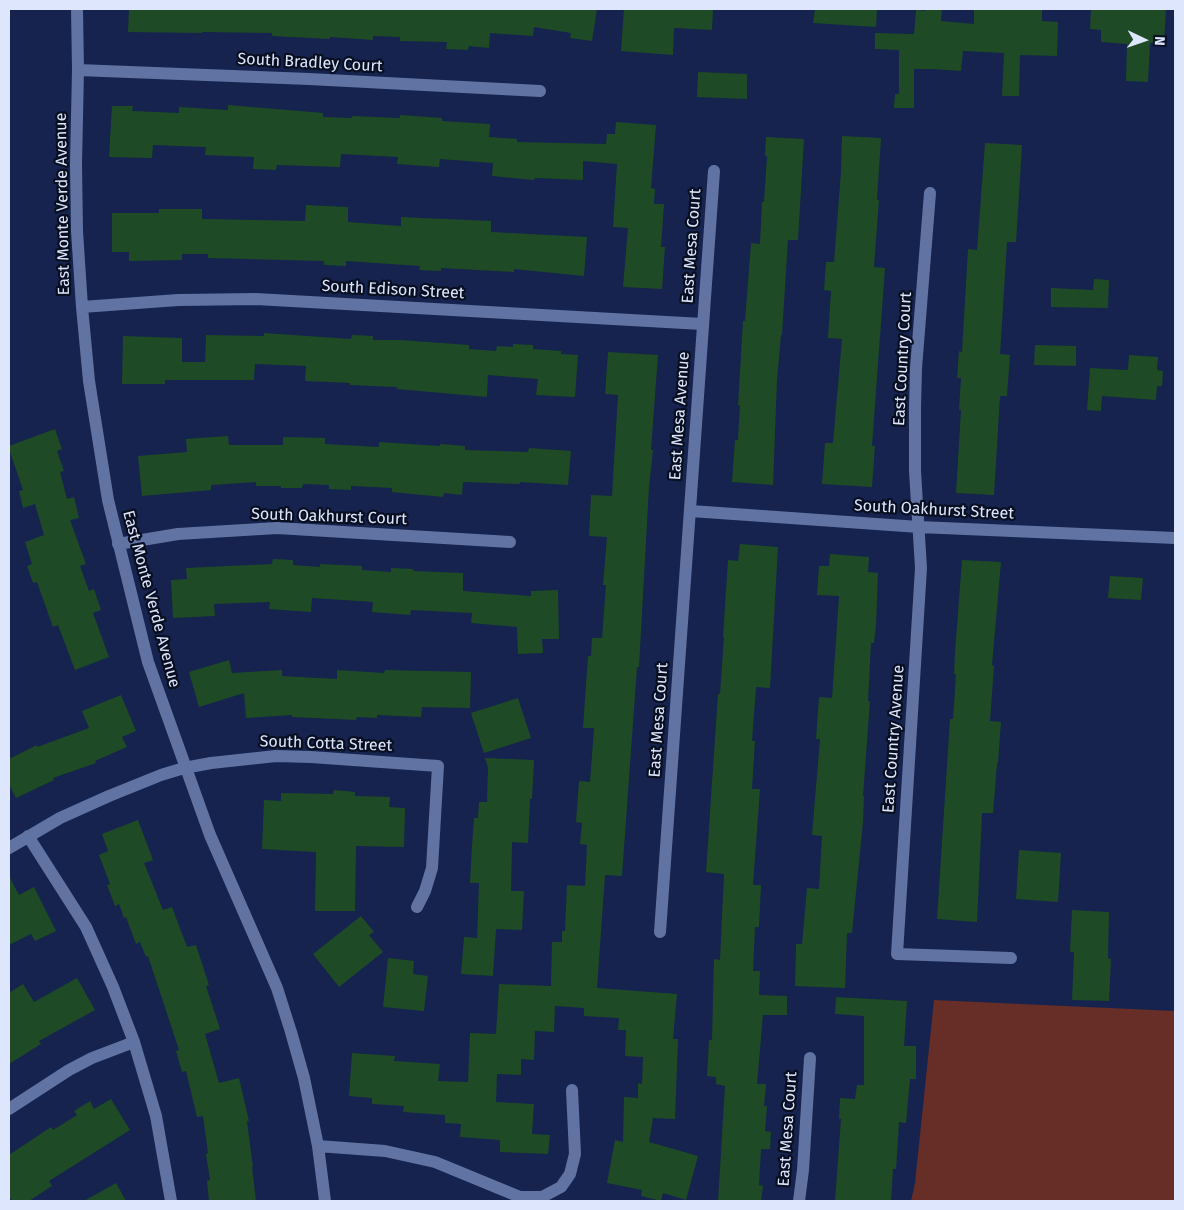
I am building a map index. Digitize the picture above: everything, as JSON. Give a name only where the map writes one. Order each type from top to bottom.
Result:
[{"type":"street","name":"East Monte Verde Avenue","points":[[77,9],[77,231],[89,381],[98,448],[118,544],[148,662],[184,768],[210,835],[277,988],[304,1078],[318,1146],[325,1201]]},
{"type":"street","name":"South Bradley Court","points":[[78,70],[308,78],[540,91]]},
{"type":"street","name":"East Mesa Court","points":[[702,324],[714,171]]},
{"type":"street","name":"East Country Court","points":[[919,527],[915,470],[916,368],[930,193]]},
{"type":"street","name":"South Edison Street","points":[[82,307],[178,300],[256,299],[702,324]]},
{"type":"street","name":"East Mesa Avenue","points":[[690,511],[702,324]]},
{"type":"street","name":"East Mesa Court","points":[[660,932],[690,511]]},
{"type":"street","name":"South Oakhurst Street","points":[[690,511],[919,527],[1175,538]]},
{"type":"street","name":"East Country Avenue","points":[[919,527],[921,568],[896,954],[1012,958]]},
{"type":"street","name":"South Oakhurst Court","points":[[118,544],[178,534],[276,528],[510,542]]},
{"type":"street","name":"South Cotta Street","points":[[9,848],[60,818],[161,775],[184,768],[276,756],[438,766],[432,868],[426,891],[417,906]]},
{"type":"street","points":[[28,836],[86,927],[113,987],[134,1042],[156,1116],[171,1201]]},
{"type":"street","points":[[9,1109],[69,1070],[92,1058],[134,1042]]},
{"type":"street","name":"East Mesa Court","points":[[799,1201],[803,1170],[810,1058]]},
{"type":"street","points":[[318,1146],[385,1151],[435,1162],[520,1197],[542,1197],[561,1187],[570,1174],[575,1154],[572,1090]]},
{"type":"shaded area","points":[[934,1000],[1175,1011],[1175,1201],[911,1201],[915,1183]]},
{"type":"building","points":[[129,9],[597,9],[592,41],[570,38],[571,33],[534,27],[533,36],[490,33],[489,48],[469,46],[468,50],[446,49],[447,42],[400,41],[400,37],[373,36],[373,40],[272,36],[272,33],[128,32]]},
{"type":"building","points":[[624,9],[713,9],[712,30],[674,28],[673,55],[621,51]]},
{"type":"building","points":[[815,9],[877,9],[876,27],[813,23]]},
{"type":"building","points":[[926,9],[942,9],[941,21],[974,24],[974,9],[1042,9],[1042,21],[1058,22],[1057,56],[1020,55],[1019,96],[1002,96],[1004,53],[963,51],[961,71],[914,69],[914,108],[894,108],[895,94],[899,94],[899,50],[875,49],[875,33],[914,34],[916,10],[925,11]]},
{"type":"building","points":[[1091,9],[1166,9],[1164,43],[1150,43],[1148,82],[1126,81],[1127,44],[1101,42],[1101,30],[1090,29]]},
{"type":"building","points":[[698,72],[747,74],[747,99],[697,97]]},
{"type":"building","points":[[228,105],[323,113],[323,117],[400,118],[400,115],[442,118],[442,121],[490,124],[489,137],[517,139],[517,142],[606,144],[607,134],[615,134],[616,122],[656,125],[651,188],[655,189],[654,204],[664,204],[661,247],[665,247],[662,289],[623,287],[628,228],[613,227],[617,164],[583,161],[583,180],[535,178],[534,180],[492,176],[493,163],[440,159],[439,167],[397,164],[398,157],[341,154],[340,167],[277,165],[276,170],[253,169],[254,157],[205,155],[206,147],[153,145],[152,158],[109,157],[112,106],[133,106],[132,111],[179,113],[179,107],[228,110]]},
{"type":"building","points":[[842,136],[881,138],[874,267],[885,268],[872,446],[875,446],[872,487],[822,484],[825,443],[833,443],[842,339],[828,338],[831,291],[824,290],[826,262],[834,262]]},
{"type":"building","points":[[766,137],[804,139],[798,240],[788,240],[777,380],[773,485],[732,482],[735,440],[738,440],[743,321],[745,321],[751,243],[760,244],[767,156],[765,156]]},
{"type":"building","points":[[985,143],[1022,145],[1016,242],[1007,242],[1000,354],[1010,355],[1007,396],[1000,396],[994,495],[956,493],[961,410],[959,410],[961,378],[957,378],[959,351],[962,352],[968,249],[977,250]]},
{"type":"building","points":[[306,205],[348,207],[348,222],[401,226],[401,217],[491,221],[491,232],[587,237],[584,276],[514,269],[514,272],[441,268],[441,271],[419,270],[420,266],[346,261],[346,266],[324,265],[324,261],[208,258],[208,254],[182,254],[182,260],[129,261],[129,252],[112,252],[112,213],[159,213],[159,209],[202,209],[202,219],[305,221]]},
{"type":"building","points":[[1094,279],[1109,280],[1108,308],[1051,307],[1051,288],[1093,290]]},
{"type":"building","points":[[264,333],[351,339],[352,335],[373,336],[373,340],[469,345],[469,349],[496,351],[497,346],[513,347],[513,344],[533,345],[533,349],[561,351],[561,354],[578,355],[575,397],[536,395],[538,379],[488,375],[487,397],[397,389],[397,387],[305,381],[306,366],[255,364],[254,380],[165,380],[165,384],[122,384],[123,336],[182,338],[182,362],[205,362],[206,335],[264,336]]},
{"type":"building","points":[[1035,345],[1076,346],[1076,366],[1034,365]]},
{"type":"building","points":[[608,352],[658,355],[639,667],[637,667],[622,876],[605,875],[597,988],[677,994],[673,1039],[678,1039],[675,1119],[653,1118],[649,1142],[698,1156],[686,1200],[663,1193],[661,1201],[641,1196],[642,1190],[607,1183],[615,1140],[623,1142],[624,1097],[638,1098],[638,1083],[642,1084],[643,1057],[625,1056],[626,1030],[618,1030],[619,1018],[584,1016],[584,1008],[555,1006],[554,1032],[535,1031],[534,1060],[521,1059],[521,1075],[497,1074],[496,1102],[534,1104],[532,1134],[550,1135],[548,1154],[500,1152],[500,1140],[460,1137],[461,1124],[445,1123],[445,1115],[403,1112],[404,1106],[372,1104],[372,1098],[349,1096],[352,1053],[395,1056],[394,1061],[440,1064],[438,1081],[468,1082],[470,1033],[496,1034],[499,984],[551,986],[552,942],[562,942],[562,931],[565,931],[567,885],[585,886],[587,845],[580,844],[582,823],[576,822],[579,781],[590,782],[594,728],[583,728],[588,656],[591,656],[592,638],[602,638],[606,585],[603,585],[607,537],[589,536],[591,495],[612,496],[618,395],[605,394]]},
{"type":"building","points":[[1129,355],[1158,357],[1157,370],[1163,371],[1162,386],[1157,386],[1156,400],[1102,396],[1101,411],[1087,410],[1090,368],[1128,370]]},
{"type":"building","points":[[55,429],[62,449],[57,451],[64,471],[60,472],[67,499],[74,497],[79,518],[70,520],[86,564],[80,566],[89,591],[94,589],[101,610],[93,613],[109,657],[75,670],[58,625],[53,627],[37,582],[33,583],[27,566],[32,564],[25,542],[44,535],[35,504],[23,508],[19,491],[23,490],[9,449],[9,446]]},
{"type":"building","points":[[228,436],[229,445],[283,445],[283,437],[325,438],[325,444],[379,447],[379,442],[465,446],[465,450],[528,452],[529,448],[571,451],[568,485],[520,482],[520,484],[463,482],[462,495],[444,493],[443,497],[392,492],[392,488],[351,486],[351,490],[329,489],[329,485],[303,484],[302,488],[281,488],[281,486],[256,486],[256,482],[211,485],[211,490],[142,496],[138,456],[187,452],[186,439]]},
{"type":"building","points":[[740,544],[778,547],[770,688],[756,687],[752,741],[755,741],[752,789],[760,789],[753,885],[761,885],[759,927],[755,927],[753,971],[760,971],[759,995],[787,996],[787,1015],[763,1015],[757,1084],[766,1084],[764,1106],[767,1106],[765,1131],[771,1132],[770,1149],[761,1149],[759,1185],[763,1186],[761,1201],[718,1201],[725,1086],[716,1084],[716,1077],[707,1076],[709,1040],[712,1040],[714,959],[720,960],[724,874],[706,872],[728,560],[738,561]]},
{"type":"building","points":[[830,554],[869,557],[868,572],[878,573],[876,626],[874,643],[871,643],[868,701],[870,701],[863,796],[863,822],[852,933],[847,933],[845,988],[795,986],[796,944],[802,944],[807,888],[819,889],[822,836],[812,835],[820,739],[816,739],[819,697],[832,698],[839,596],[817,595],[819,566],[829,566]]},
{"type":"building","points":[[273,559],[293,560],[293,565],[320,567],[320,564],[362,566],[362,570],[391,572],[391,568],[463,573],[463,591],[531,596],[531,591],[558,590],[559,639],[542,639],[543,653],[518,654],[517,627],[471,623],[472,613],[411,610],[410,615],[372,612],[373,602],[312,598],[311,612],[269,609],[270,602],[214,604],[215,616],[173,618],[171,580],[187,579],[186,568],[272,564]]},
{"type":"building","points":[[962,560],[1001,562],[992,665],[994,666],[990,721],[1001,722],[993,813],[982,813],[977,922],[937,919],[950,719],[953,719],[956,674],[954,674],[955,652]]},
{"type":"building","points":[[1110,576],[1143,578],[1141,600],[1108,598]]},
{"type":"building","points":[[229,660],[232,673],[282,670],[282,676],[337,679],[337,670],[384,673],[385,670],[471,672],[470,708],[422,707],[421,717],[377,715],[377,718],[357,717],[356,720],[292,717],[292,715],[246,718],[244,693],[199,707],[189,672]]},
{"type":"building","points":[[121,695],[136,731],[122,737],[127,747],[95,761],[96,763],[53,778],[54,780],[16,798],[9,784],[9,759],[37,745],[37,747],[89,728],[82,711]]},
{"type":"building","points":[[518,698],[531,738],[484,753],[471,713]]},
{"type":"building","points":[[485,758],[534,760],[528,843],[512,842],[511,891],[524,891],[522,930],[496,929],[493,976],[461,974],[464,937],[477,938],[479,883],[470,883],[474,818],[478,818],[479,802],[487,802],[488,768]]},
{"type":"building","points":[[334,790],[355,792],[355,796],[390,797],[389,807],[405,808],[404,847],[356,846],[355,911],[315,911],[316,852],[262,849],[264,800],[281,801],[281,793],[333,794]]},
{"type":"building","points":[[138,820],[153,860],[144,863],[163,910],[172,907],[187,947],[196,945],[209,985],[206,986],[220,1029],[205,1034],[219,1083],[239,1078],[249,1121],[247,1121],[256,1201],[209,1201],[207,1181],[210,1180],[203,1116],[197,1117],[186,1071],[182,1072],[176,1051],[179,1050],[148,956],[146,957],[140,942],[136,944],[126,917],[124,918],[119,904],[115,906],[107,885],[110,884],[99,855],[108,851],[102,834]]},
{"type":"building","points":[[1019,850],[1061,853],[1058,902],[1016,899]]},
{"type":"building","points":[[9,876],[19,895],[34,887],[56,931],[35,941],[31,934],[9,945]]},
{"type":"building","points":[[1072,910],[1109,912],[1108,958],[1111,959],[1109,1001],[1072,1000],[1074,952],[1070,952]]},
{"type":"building","points":[[361,916],[374,932],[369,935],[383,952],[339,987],[313,954]]},
{"type":"building","points":[[388,958],[414,961],[413,974],[428,976],[424,1011],[383,1007]]},
{"type":"building","points":[[77,978],[95,1010],[39,1041],[41,1044],[9,1064],[9,993],[23,984],[34,1002]]},
{"type":"building","points":[[836,997],[907,1001],[904,1046],[916,1046],[916,1079],[910,1079],[906,1123],[899,1122],[896,1169],[893,1169],[891,1201],[835,1201],[841,1119],[839,1119],[840,1098],[855,1099],[857,1085],[864,1085],[864,1016],[835,1014]]},
{"type":"building","points":[[111,1099],[130,1130],[49,1181],[52,1186],[29,1201],[12,1201],[9,1196],[9,1155],[51,1127],[53,1130],[77,1115],[74,1111],[90,1101],[94,1109]]},
{"type":"building","points":[[116,1183],[126,1201],[84,1201]]}]
